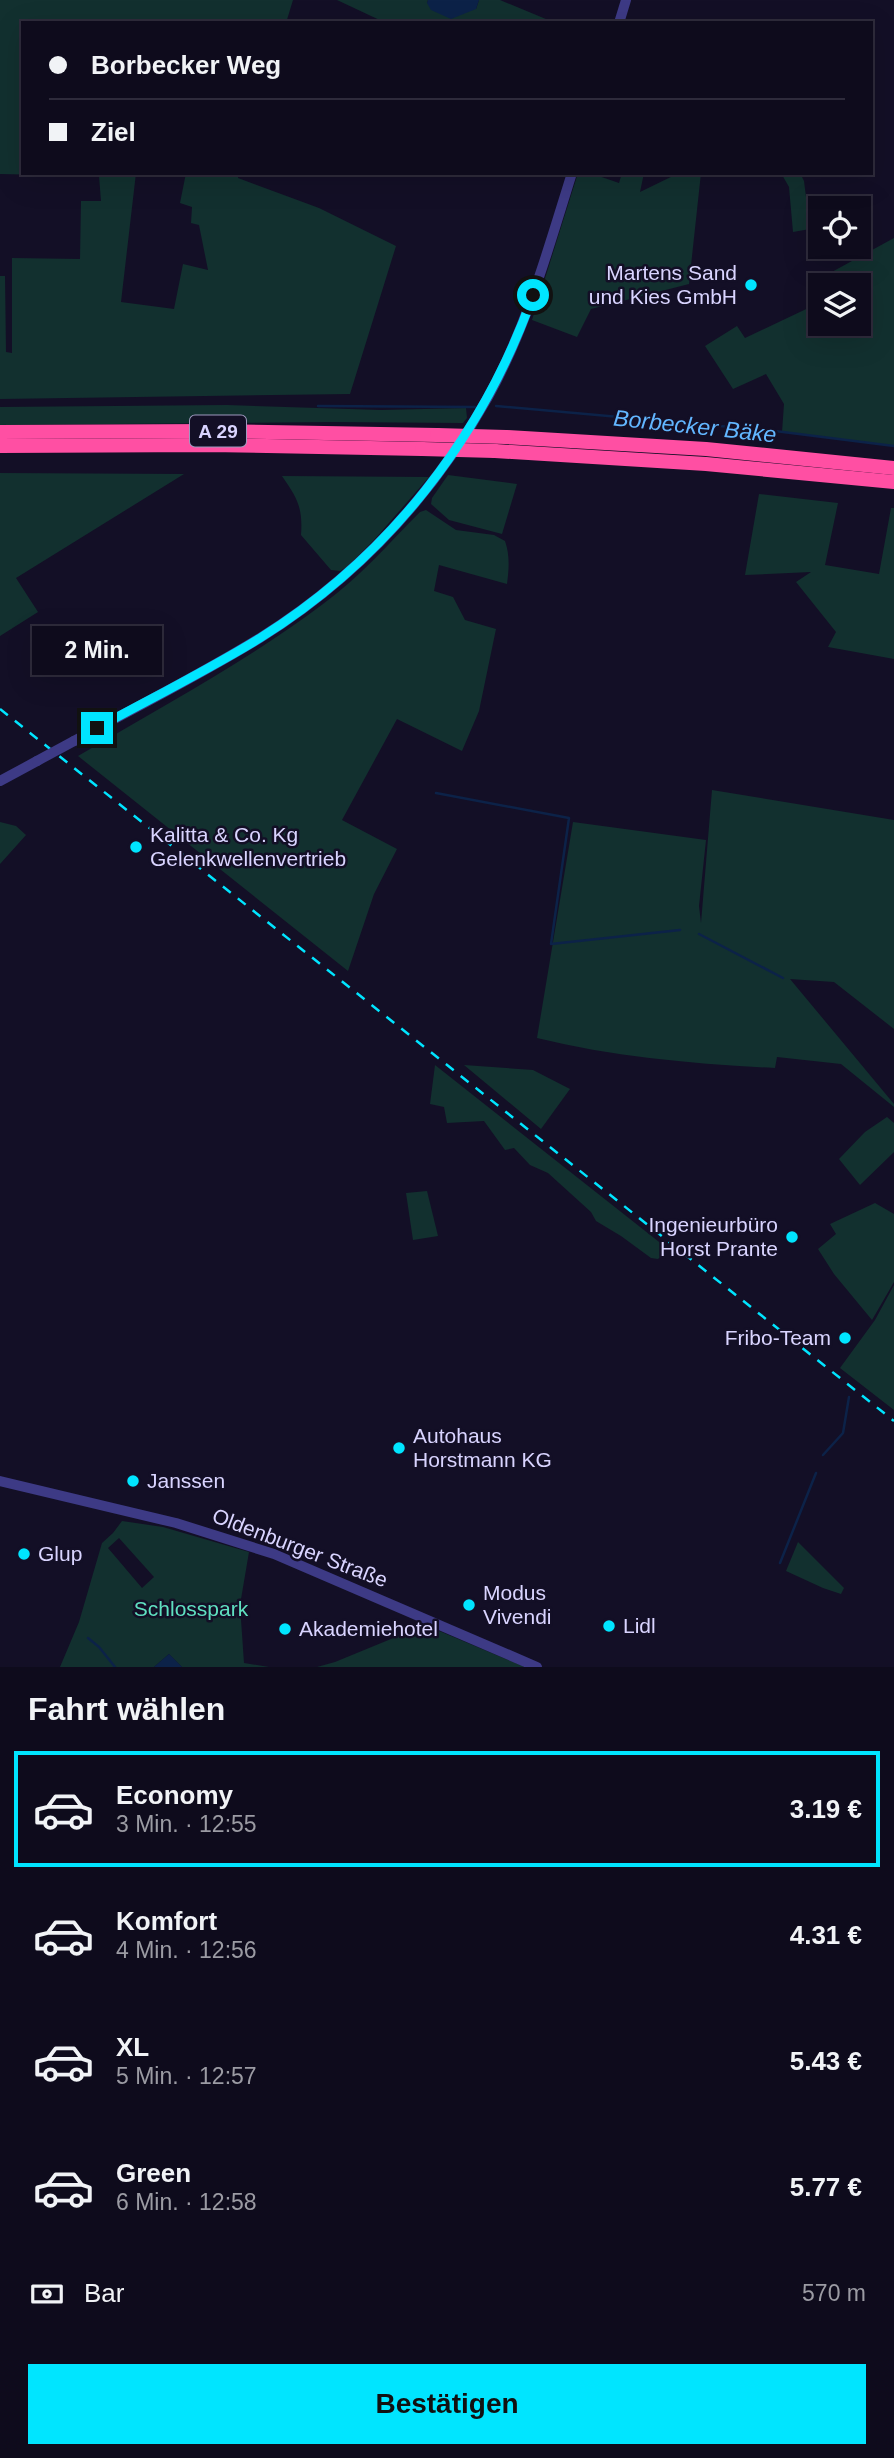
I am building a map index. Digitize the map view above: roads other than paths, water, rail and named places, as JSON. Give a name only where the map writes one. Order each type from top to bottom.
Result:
[{"type":"highway","name":"A 29","points":[[0,432],[212,431],[506,437],[706,449],[894,468]]},
{"type":"highway","name":"A 29","points":[[0,446],[210,445],[495,451],[718,465],[894,482]]},
{"type":"street","points":[[620,21],[626,0]]},
{"type":"street","points":[[0,781],[260,637],[337,581],[381,541],[419,500],[448,461],[488,397],[524,320],[571,175]]},
{"type":"street","name":"Oldenburger Straße","points":[[0,1481],[176,1523],[274,1554],[537,1667]]},
{"type":"water","points":[[428,0],[479,0],[476,9],[451,19],[431,10]]},
{"type":"water","points":[[169,1654],[182,1667],[154,1667]]},
{"type":"waterway","name":"Borbecker Bäke","points":[[318,406],[475,407]]},
{"type":"waterway","name":"Borbecker Bäke","points":[[496,406],[775,431],[894,446]]},
{"type":"waterway","points":[[436,793],[569,818],[551,944],[680,930]]},
{"type":"waterway","points":[[699,934],[783,978]]},
{"type":"waterway","points":[[823,1455],[843,1433],[849,1397]]},
{"type":"waterway","points":[[780,1563],[816,1473]]},
{"type":"waterway","points":[[88,1638],[115,1667]]},
{"type":"railway","points":[[0,709],[894,1421]]},
{"type":"place","name":"Martens Sand und Kies GmbH","points":[[751,285]]},
{"type":"place","name":"Kalitta & Co. Kg Gelenkwellenvertrieb","points":[[136,847]]},
{"type":"place","name":"Ingenieurbüro Horst Prante","points":[[792,1237]]},
{"type":"place","name":"Fribo-Team","points":[[845,1338]]},
{"type":"place","name":"Autohaus Horstmann KG","points":[[399,1448]]},
{"type":"place","name":"Janssen","points":[[133,1481]]},
{"type":"place","name":"Glup","points":[[24,1554]]},
{"type":"place","name":"Modus Vivendi","points":[[469,1605]]},
{"type":"place","name":"Lidl","points":[[609,1626]]},
{"type":"place","name":"Akademiehotel","points":[[285,1629]]},
{"type":"park label","name":"Schlosspark","points":[[191,1609]]}]
